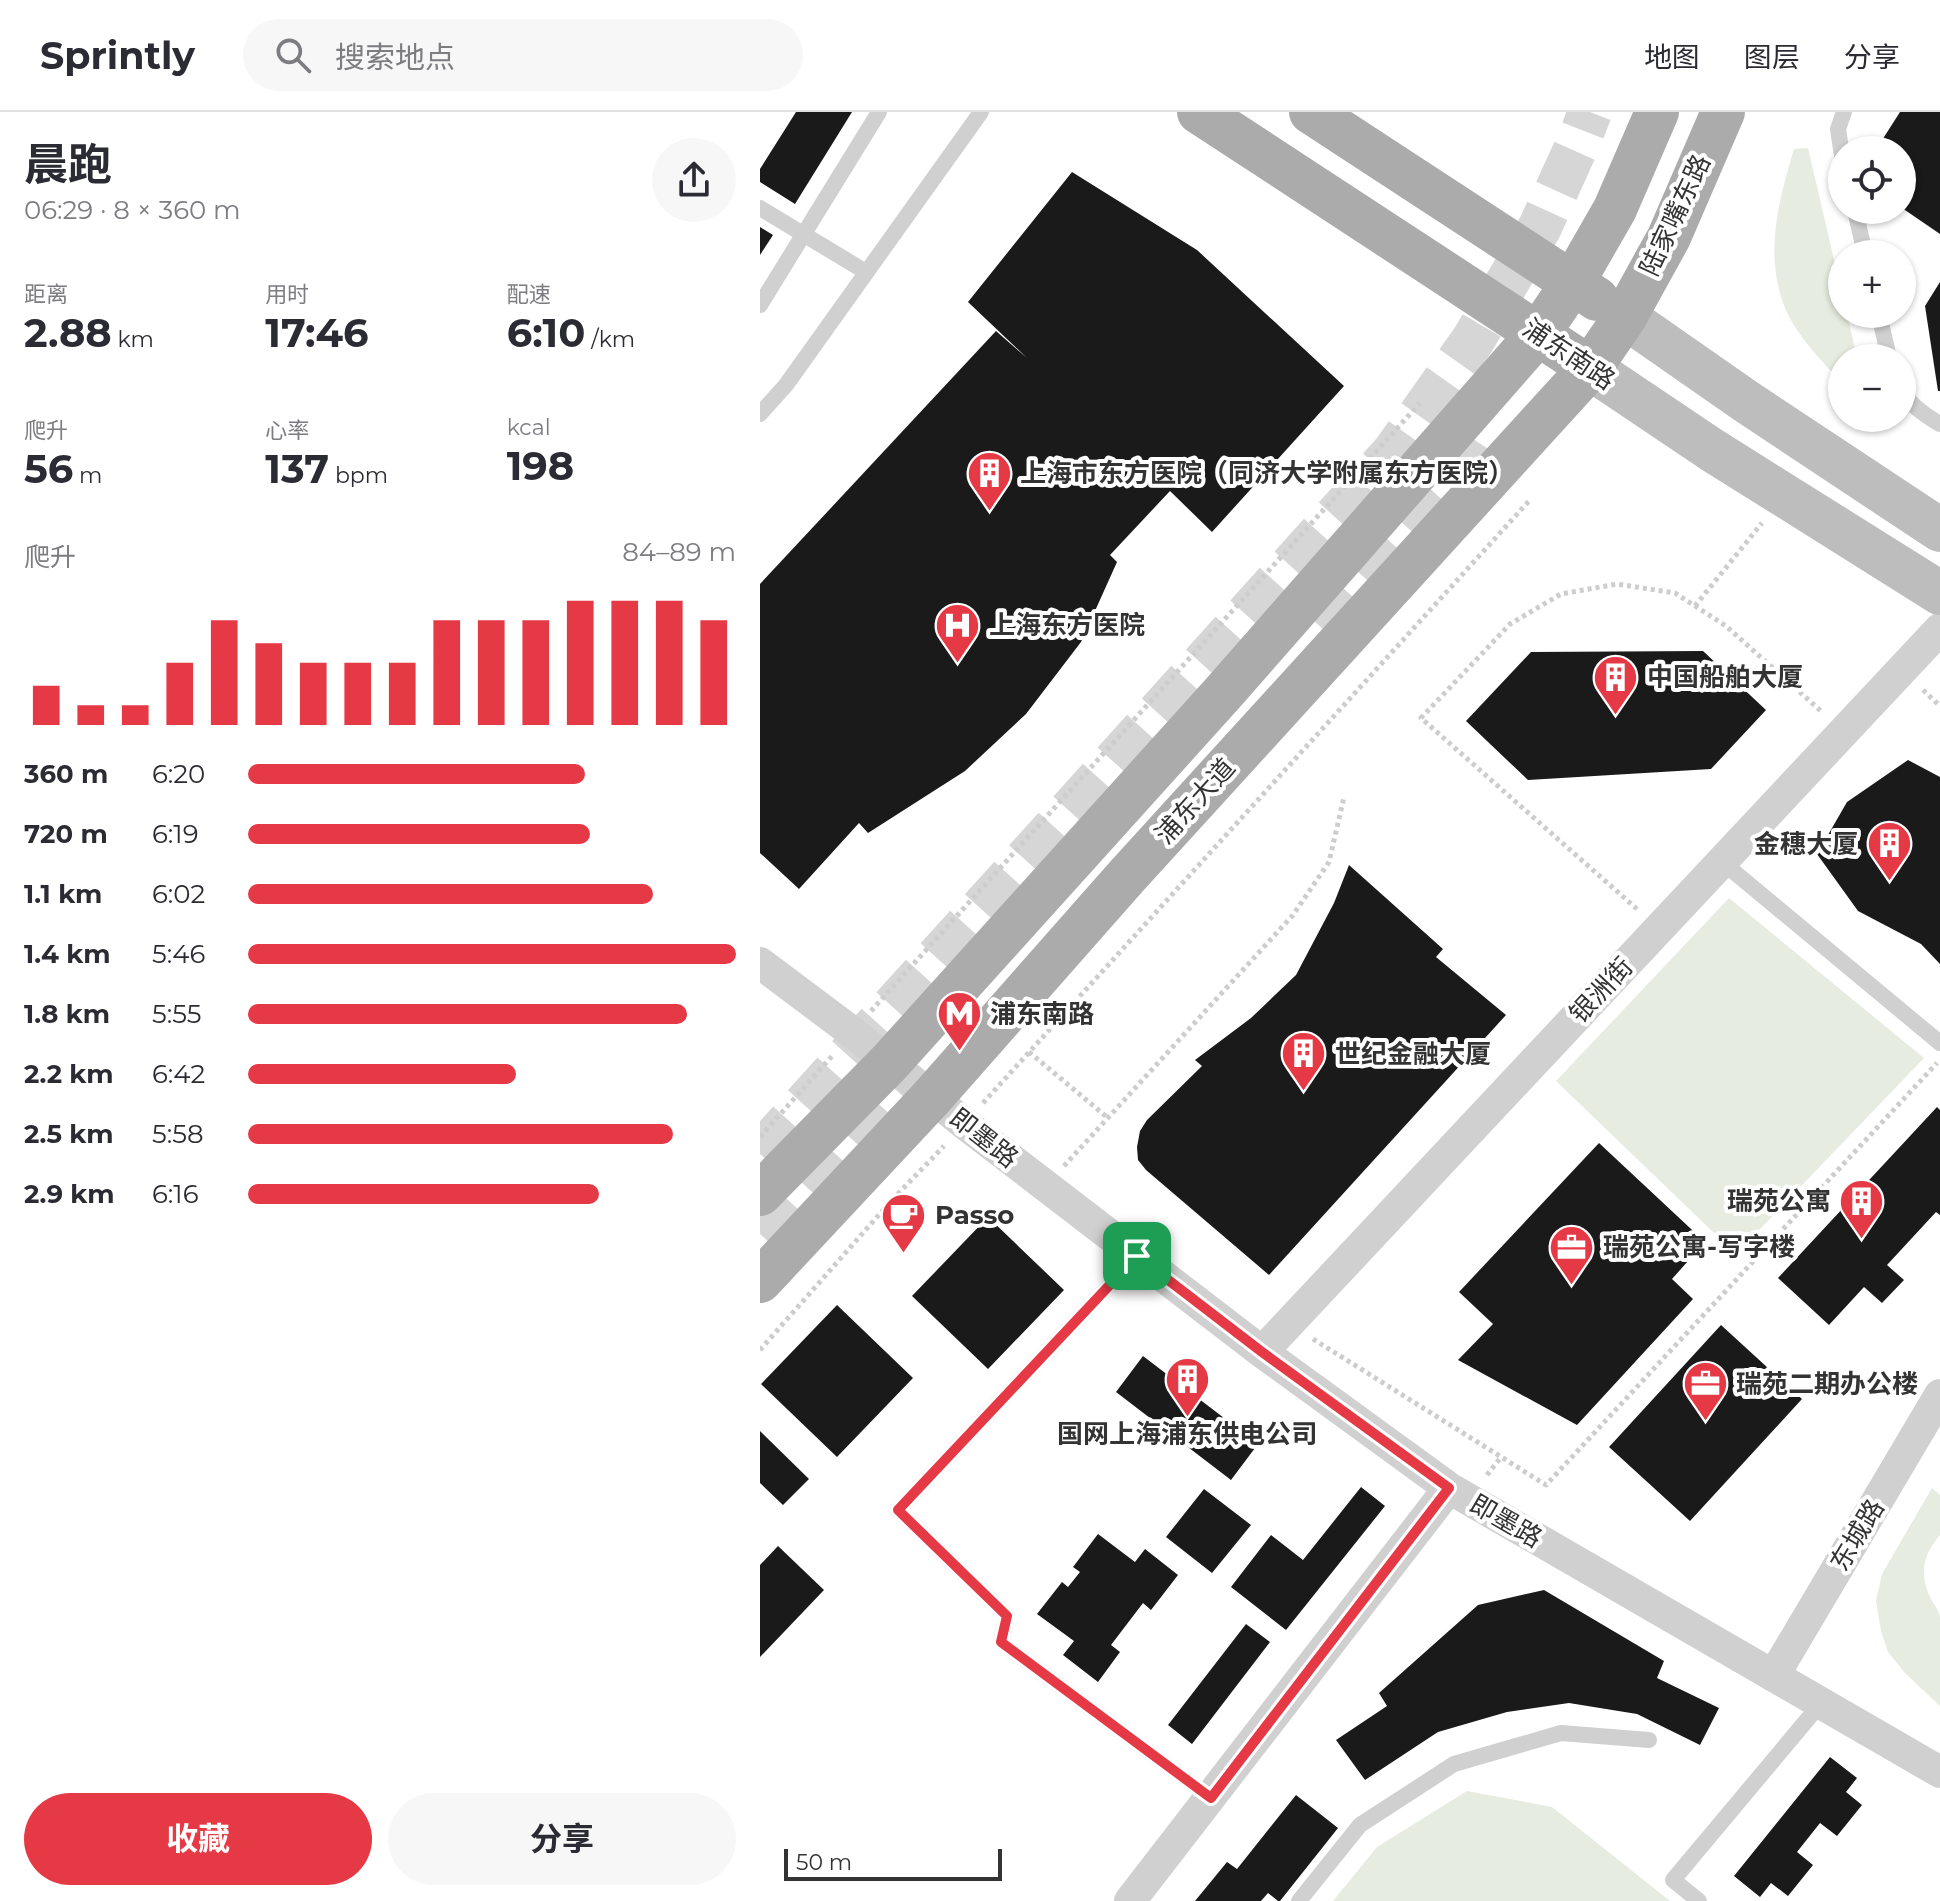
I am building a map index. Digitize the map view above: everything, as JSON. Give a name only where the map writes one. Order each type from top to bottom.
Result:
[{"type":"main road","name":"浦东南路","points":[[1199,112],[1712,450],[1940,593]]},
{"type":"main road","points":[[1311,112],[1625,317],[1940,530]]},
{"type":"main road","points":[[1572,284],[1615,209],[1657,112]]},
{"type":"main road","name":"陆家嘴东路","points":[[1625,317],[1669,237],[1723,112]]},
{"type":"main road","name":"浦东大道","points":[[760,1194],[889,1063],[1223,693],[1538,334],[1572,284]]},
{"type":"main road","name":"浦东大道","points":[[760,1281],[948,1110],[1126,877],[1590,368],[1625,317]]},
{"type":"street","name":"银洲街","points":[[1262,1352],[1940,629]]},
{"type":"street","name":"即墨路","points":[[760,963],[1262,1352],[1449,1488],[1940,1772]]},
{"type":"street","name":"东城路","points":[[1774,1675],[1940,1395]]},
{"type":"street","points":[[1130,1901],[1449,1488]]},
{"type":"lane","points":[[760,305],[879,112]]},
{"type":"lane","points":[[760,414],[786,385],[981,112]]},
{"type":"lane","points":[[1839,136],[1838,129],[1844,112]]},
{"type":"lane","points":[[760,208],[866,272]]},
{"type":"lane","points":[[1916,406],[1940,424]]},
{"type":"lane","points":[[1721,861],[1940,1043]]},
{"type":"lane","points":[[1137,1256],[898,1510],[1007,1616],[1001,1642],[1211,1798]]},
{"type":"lane","points":[[1699,1901],[1673,1880],[1822,1702]]},
{"type":"lane","points":[[1299,1901],[1360,1825],[1454,1764],[1561,1733],[1649,1740]]},
{"type":"path","points":[[760,1137],[1420,403]]},
{"type":"path","name":"浦东大道","points":[[760,1350],[891,1201],[948,1110],[1029,1052],[1529,501]]},
{"type":"path","points":[[1695,606],[1763,522]]},
{"type":"path","points":[[1658,928],[1421,718],[1510,624],[1561,594],[1617,584],[1675,593],[1726,626],[1843,731]]},
{"type":"path","points":[[1046,1186],[1293,915],[1329,862],[1344,797]]},
{"type":"path","points":[[1029,1052],[1108,1118]]},
{"type":"path","points":[[1289,1323],[1546,1485],[1940,1059]]},
{"type":"shaded area","points":[[1808,148],[1829,240],[1828,328],[1850,328],[1854,344],[1828,344],[1828,368],[1790,318],[1775,268],[1779,209],[1794,149]]},
{"type":"shaded area","points":[[1729,898],[1924,1058],[1736,1254],[1556,1081]]},
{"type":"shaded area","points":[[1932,1488],[1940,1495],[1940,1535],[1926,1557],[1924,1572],[1930,1597],[1940,1616],[1940,1706],[1888,1652],[1876,1601],[1882,1574]]},
{"type":"shaded area","points":[[1467,1791],[1552,1807],[1670,1901],[1333,1901],[1377,1847]]},
{"type":"building","points":[[796,112],[852,112],[795,204],[760,182],[760,169]]},
{"type":"building","points":[[1900,112],[1940,112],[1940,234],[1916,218],[1916,136],[1885,136]]},
{"type":"building","name":"上海市东方医院（同济大学附属东方医院）","points":[[1072,172],[1197,250],[1344,386],[1212,532],[1170,491],[1110,555],[1117,562],[1081,642],[1026,714],[965,771],[868,833],[859,823],[799,889],[760,853],[760,584],[996,331],[1027,358],[968,302]]},
{"type":"building","points":[[760,227],[773,235],[760,255]]},
{"type":"building","points":[[1940,282],[1940,391],[1938,391],[1925,306]]},
{"type":"building","name":"中国船舶大厦","points":[[1703,651],[1766,710],[1711,769],[1528,780],[1466,721],[1531,652]]},
{"type":"building","name":"金穗大厦","points":[[1908,760],[1940,777],[1940,964],[1921,944],[1858,911],[1817,854],[1847,802]]},
{"type":"building","name":"世纪金融大厦","points":[[1349,865],[1443,949],[1436,957],[1506,1015],[1269,1275],[1146,1170],[1138,1160],[1140,1131],[1147,1120],[1202,1066],[1195,1060],[1251,1018],[1296,975],[1334,903]]},
{"type":"building","name":"瑞苑公寓","points":[[1937,1107],[1940,1110],[1940,1215],[1936,1212],[1887,1265],[1904,1280],[1882,1303],[1864,1287],[1829,1325],[1778,1278]]},
{"type":"building","name":"瑞苑公寓-写字楼","points":[[1599,1143],[1705,1242],[1672,1279],[1693,1299],[1577,1425],[1458,1360],[1493,1324],[1459,1292]]},
{"type":"building","points":[[988,1217],[1064,1290],[988,1369],[912,1296]]},
{"type":"building","points":[[837,1305],[913,1378],[837,1457],[761,1384]]},
{"type":"building","name":"瑞苑二期办公楼","points":[[1721,1325],[1802,1399],[1690,1521],[1609,1447]]},
{"type":"building","name":"国网上海浦东供电公司","points":[[1143,1356],[1258,1444],[1231,1480],[1116,1392]]},
{"type":"building","points":[[760,1431],[809,1479],[783,1505],[760,1483]]},
{"type":"building","points":[[1361,1487],[1385,1506],[1286,1630],[1231,1587],[1271,1535],[1303,1560]]},
{"type":"building","points":[[1204,1489],[1251,1525],[1212,1573],[1166,1537]]},
{"type":"building","points":[[1098,1534],[1135,1562],[1145,1549],[1178,1575],[1151,1610],[1143,1603],[1111,1645],[1120,1652],[1098,1682],[1063,1655],[1074,1641],[1037,1614],[1062,1582],[1068,1587],[1080,1572],[1073,1567]]},
{"type":"building","points":[[778,1546],[824,1590],[760,1657],[760,1565]]},
{"type":"building","points":[[1544,1590],[1664,1661],[1657,1678],[1719,1708],[1700,1745],[1637,1714],[1569,1703],[1507,1712],[1438,1732],[1365,1780],[1336,1740],[1387,1706],[1379,1693],[1478,1605]]},
{"type":"building","points":[[1246,1624],[1270,1642],[1192,1744],[1168,1725]]},
{"type":"building","points":[[1830,1757],[1857,1778],[1846,1792],[1862,1805],[1837,1836],[1820,1823],[1797,1852],[1813,1865],[1788,1896],[1771,1883],[1760,1897],[1734,1876]]},
{"type":"building","points":[[1296,1795],[1338,1828],[1280,1901],[1268,1893],[1261,1901],[1195,1901],[1227,1862],[1237,1869]]},
{"type":"tunnel","points":[[760,1154],[1394,452],[1473,340],[1540,227],[1590,112]]},
{"type":"tunnel","points":[[1314,621],[1440,482],[1483,419]]},
{"type":"tunnel","points":[[760,1234],[895,1085]]},
{"type":"place","name":"上海市东方医院（同济大学附属东方医院）","points":[[989,512]]},
{"type":"place","name":"上海东方医院","points":[[958,664]]},
{"type":"place","name":"中国船舶大厦","points":[[1616,716]]},
{"type":"place","name":"金穗大厦","points":[[1889,883]]},
{"type":"place","name":"浦东南路","points":[[959,1053]]},
{"type":"place","name":"世纪金融大厦","points":[[1304,1093]]},
{"type":"place","name":"瑞苑公寓","points":[[1862,1240]]},
{"type":"place","name":"Passo","points":[[904,1254]]},
{"type":"place","name":"瑞苑公寓-写字楼","points":[[1572,1286]]},
{"type":"place","name":"国网上海浦东供电公司","points":[[1187,1418]]},
{"type":"place","name":"瑞苑二期办公楼","points":[[1705,1423]]},
{"type":"route","points":[[1137,1256],[1262,1352],[1449,1488],[1211,1798],[1001,1642],[1007,1616],[898,1510],[1137,1256]]}]
